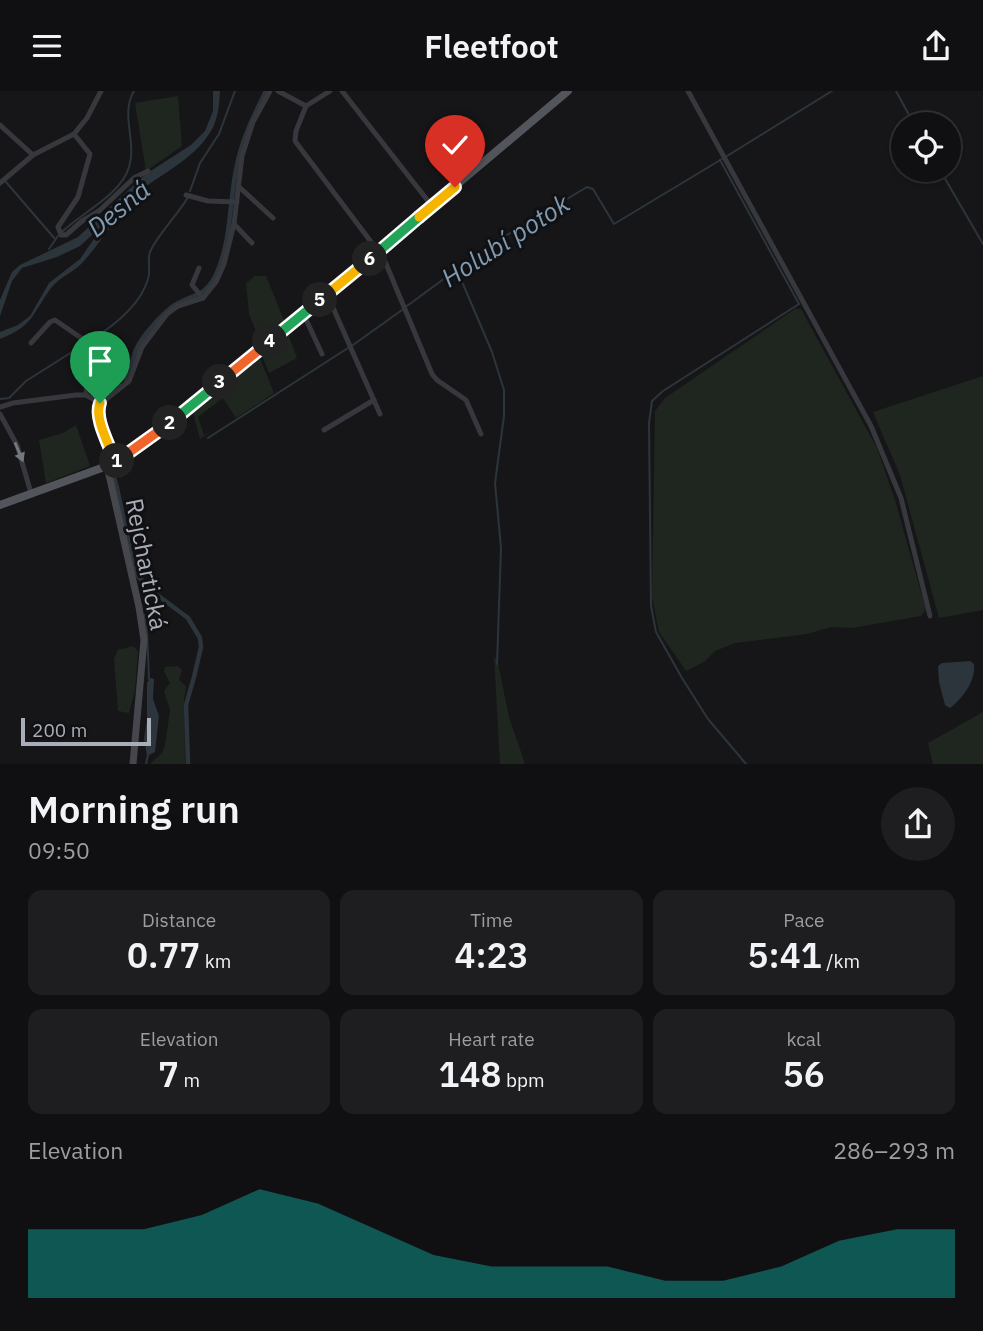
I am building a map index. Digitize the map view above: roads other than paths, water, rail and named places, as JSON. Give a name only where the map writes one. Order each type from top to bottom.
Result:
[{"type":"main road","points":[[0,505],[111,464],[172,422],[568,91]]},
{"type":"street","points":[[0,183],[33,155],[74,134],[87,118],[101,91]]},
{"type":"street","points":[[98,402],[129,381],[138,354],[167,314],[211,291],[220,274],[234,224],[239,169],[247,139],[270,91]]},
{"type":"street","points":[[278,91],[306,106]]},
{"type":"street","points":[[330,91],[306,106],[295,141],[379,251],[432,374],[467,402],[481,434]]},
{"type":"street","points":[[342,91],[432,206]]},
{"type":"street","points":[[688,91],[871,426],[901,498],[930,616]]},
{"type":"street","points":[[0,125],[33,155]]},
{"type":"street","points":[[74,134],[90,154],[78,197],[60,222],[60,234],[66,235],[78,223],[99,211],[134,179],[148,171]]},
{"type":"street","points":[[238,186],[272,218]]},
{"type":"street","points":[[186,195],[208,201],[234,202]]},
{"type":"street","points":[[234,224],[252,243]]},
{"type":"street","points":[[198,268],[192,285],[201,296]]},
{"type":"street","points":[[327,294],[380,414]]},
{"type":"street","points":[[303,313],[322,354]]},
{"type":"street","points":[[32,343],[55,320],[85,343],[89,366],[86,395]]},
{"type":"street","points":[[0,407],[26,401],[86,395],[98,402]]},
{"type":"street","points":[[324,430],[374,400]]},
{"type":"street","points":[[98,402],[111,464]]},
{"type":"street","points":[[0,414],[20,453],[31,493]]},
{"type":"street","name":"Rejchartická","points":[[111,464],[144,639],[133,764]]},
{"type":"water","name":"Desná","points":[[213,91],[220,91],[217,115],[211,132],[199,147],[124,204],[84,261],[54,284],[25,325],[0,339],[0,332],[18,325],[30,316],[49,283],[80,259],[105,223],[80,246],[57,257],[22,268],[12,281],[0,316],[0,300],[12,272],[20,265],[78,237],[146,174],[191,145],[205,131],[213,111]]},
{"type":"water","points":[[970,661],[974,664],[973,677],[963,695],[950,708],[945,705],[938,666],[942,663]]},
{"type":"water","points":[[150,678],[154,679],[153,699],[159,716],[155,752],[147,756],[144,738],[147,683]]},
{"type":"waterway","name":"Desná","points":[[62,232],[109,195],[125,177],[131,157],[128,109],[134,91]]},
{"type":"waterway","points":[[190,191],[200,163],[219,134],[235,91]]},
{"type":"waterway","points":[[126,380],[136,350],[150,329],[173,306],[207,288],[218,270],[226,244],[239,155],[266,91]]},
{"type":"waterway","name":"Holubí potok","points":[[727,156],[832,91]]},
{"type":"waterway","points":[[896,91],[907,112]]},
{"type":"waterway","name":"Holubí potok","points":[[407,306],[490,245],[587,187],[593,189],[614,224],[722,159]]},
{"type":"waterway","points":[[720,160],[799,304],[663,391],[652,401],[649,423],[651,606],[656,632],[682,678],[708,719],[746,764]]},
{"type":"waterway","points":[[6,182],[55,239]]},
{"type":"waterway","points":[[947,182],[983,244]]},
{"type":"waterway","points":[[88,342],[132,308],[149,276],[150,252],[188,197]]},
{"type":"waterway","points":[[49,249],[58,236]]},
{"type":"waterway","points":[[457,270],[492,352],[504,390],[504,416],[495,483],[501,548],[497,664]]},
{"type":"waterway","name":"Holubí potok","points":[[353,345],[402,310]]},
{"type":"waterway","points":[[0,399],[9,398],[26,381],[83,345]]},
{"type":"waterway","name":"Holubí potok","points":[[208,438],[348,348]]},
{"type":"waterway","points":[[98,417],[95,405],[99,399],[120,386]]},
{"type":"waterway","points":[[101,428],[135,573],[152,591],[188,618],[200,638],[201,647],[186,705],[188,764]]},
{"type":"waterway","points":[[144,615],[149,679]]},
{"type":"waterway","points":[[146,764],[148,755]]}]
